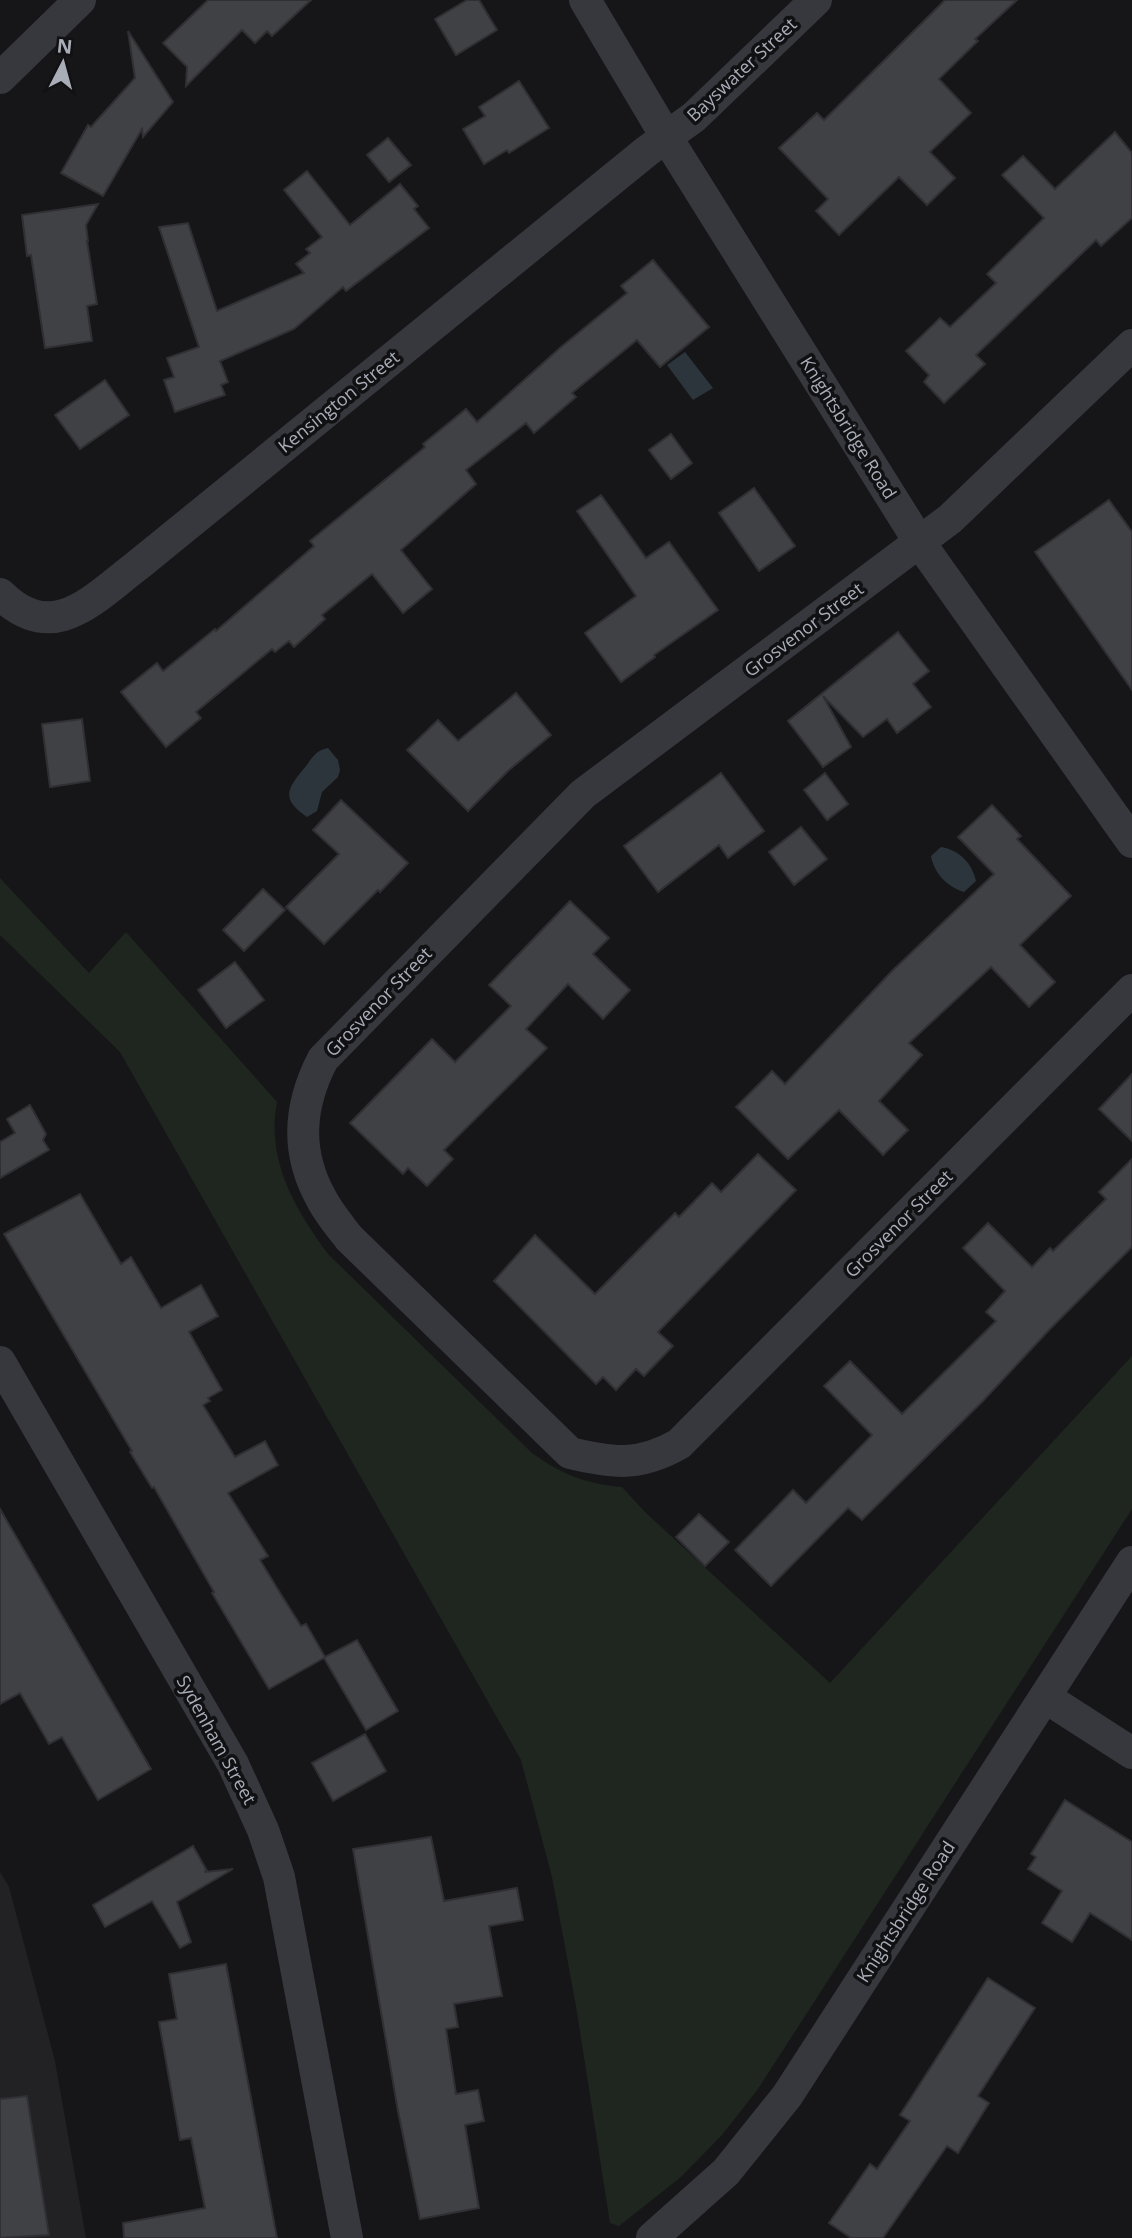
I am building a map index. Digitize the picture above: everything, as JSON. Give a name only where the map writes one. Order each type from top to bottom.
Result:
[{"type":"street","points":[[0,78],[80,0]]},
{"type":"street","name":"Knightsbridge Road","points":[[585,0],[667,138],[920,543],[1132,842]]},
{"type":"street","name":"Bayswater Street","points":[[667,138],[694,117],[816,0]]},
{"type":"street","name":"Kensington Street","points":[[0,594],[20,612],[43,619],[65,616],[83,606],[138,565],[637,159],[667,138]]},
{"type":"street","name":"Grosvenor Street","points":[[1132,345],[950,519],[583,794],[323,1059],[306,1096],[304,1148],[310,1176],[321,1200],[349,1238],[570,1453],[607,1462],[639,1460],[661,1455],[679,1444],[1132,990]]},
{"type":"street","name":"Sydenham Street","points":[[0,1362],[233,1764],[263,1830],[279,1877],[347,2238]]},
{"type":"street","name":"Knightsbridge Road","points":[[652,2238],[726,2172],[787,2096],[1132,1562]]},
{"type":"street","points":[[1045,1697],[1132,1753]]},
{"type":"shaded area","points":[[685,352],[713,388],[693,400],[667,365]]},
{"type":"shaded area","points":[[328,748],[338,760],[338,777],[322,792],[317,811],[307,817],[292,804],[289,793],[315,754]]},
{"type":"shaded area","points":[[941,847],[959,854],[971,869],[976,881],[964,892],[947,883],[938,874],[931,856]]},
{"type":"shaded area","points":[[0,878],[89,973],[126,932],[277,1102],[276,1144],[286,1183],[294,1202],[328,1254],[532,1453],[574,1477],[622,1487],[644,1511],[830,1683],[1132,1356],[1132,1509],[758,2089],[722,2135],[681,2177],[619,2226],[610,2223],[576,2006],[552,1877],[521,1760],[120,1052],[0,935]]},
{"type":"shaded area","points":[[0,1872],[9,1887],[55,2061],[86,2238],[0,2238]]},
{"type":"building","points":[[208,0],[311,0],[272,36],[267,31],[255,43],[242,30],[186,86],[187,67],[163,43]]},
{"type":"building","points":[[467,0],[479,0],[497,30],[456,55],[435,19]]},
{"type":"building","points":[[945,0],[1017,0],[975,39],[978,41],[939,79],[971,113],[930,152],[955,178],[927,205],[899,177],[839,235],[816,211],[828,199],[779,148],[817,113],[824,120]]},
{"type":"building","points":[[128,31],[173,102],[143,137],[142,129],[103,196],[61,173],[88,125],[91,127],[135,78]]},
{"type":"building","points":[[519,81],[549,128],[509,153],[507,150],[484,164],[463,129],[485,116],[479,107]]},
{"type":"building","points":[[1115,132],[1132,153],[1132,218],[1101,246],[1096,240],[976,355],[985,364],[944,403],[924,382],[929,375],[906,351],[940,318],[950,327],[996,283],[987,274],[1044,218],[1002,175],[1023,156],[1055,189]]},
{"type":"building","points":[[388,138],[411,165],[389,182],[367,155]]},
{"type":"building","points":[[307,171],[350,225],[400,184],[418,206],[414,209],[429,228],[346,291],[343,287],[294,329],[220,361],[228,382],[221,385],[225,395],[175,412],[164,380],[174,377],[167,358],[199,347],[159,227],[188,223],[217,311],[304,273],[296,264],[310,253],[306,249],[322,237],[284,190]]},
{"type":"building","points":[[98,204],[86,225],[97,304],[87,306],[92,341],[45,348],[22,215]]},
{"type":"building","points":[[653,260],[709,327],[660,367],[637,340],[572,393],[576,397],[534,433],[526,423],[466,470],[476,484],[401,550],[432,589],[403,613],[372,574],[322,615],[325,619],[294,647],[289,641],[275,652],[272,649],[196,712],[201,718],[166,747],[121,692],[157,663],[163,671],[215,629],[216,631],[314,546],[310,541],[425,447],[423,444],[466,409],[477,422],[627,293],[621,286]]},
{"type":"building","points":[[105,380],[129,415],[80,449],[55,415]]},
{"type":"building","points":[[671,434],[692,463],[671,479],[649,450]]},
{"type":"building","points":[[754,488],[795,546],[759,571],[719,513]]},
{"type":"building","points":[[601,495],[646,558],[669,542],[718,610],[621,682],[585,633],[636,596],[577,511]]},
{"type":"building","points":[[1109,500],[1132,532],[1132,690],[1035,552]]},
{"type":"building","points":[[898,632],[929,671],[913,684],[931,707],[897,733],[887,719],[863,737],[823,696],[851,747],[823,767],[788,721]]},
{"type":"building","points":[[516,693],[551,735],[509,770],[468,811],[407,750],[438,720],[458,741]]},
{"type":"building","points":[[82,719],[90,781],[50,787],[42,724]]},
{"type":"building","points":[[721,773],[764,831],[728,858],[719,845],[658,892],[624,846]]},
{"type":"building","points":[[825,773],[848,804],[827,820],[804,790]]},
{"type":"building","points":[[341,800],[408,863],[324,944],[286,907],[339,854],[313,830]]},
{"type":"building","points":[[992,805],[1021,836],[1017,839],[1071,896],[1020,945],[1055,982],[1029,1007],[991,967],[909,1043],[922,1055],[879,1101],[908,1130],[883,1155],[839,1110],[788,1159],[736,1107],[772,1071],[785,1084],[892,971],[994,874],[958,837]]},
{"type":"building","points":[[801,827],[827,859],[794,885],[769,852]]},
{"type":"building","points":[[263,889],[285,910],[244,951],[223,930]]},
{"type":"building","points":[[570,901],[609,938],[593,954],[630,990],[603,1019],[568,984],[526,1029],[547,1048],[444,1150],[453,1159],[427,1186],[408,1168],[403,1174],[350,1123],[432,1039],[455,1062],[511,1006],[489,985]]},
{"type":"building","points":[[235,962],[264,1000],[226,1028],[198,990]]},
{"type":"building","points":[[1132,1074],[1132,1141],[1099,1109]]},
{"type":"building","points":[[30,1105],[46,1134],[43,1140],[49,1150],[0,1178],[0,1142],[15,1133],[7,1119]]},
{"type":"building","points":[[758,1154],[796,1190],[658,1332],[673,1346],[644,1376],[636,1369],[616,1390],[603,1377],[596,1384],[494,1281],[535,1235],[595,1294],[675,1213],[679,1217],[712,1183],[721,1192]]},
{"type":"building","points":[[1132,1159],[1132,1247],[983,1401],[862,1520],[848,1508],[771,1586],[735,1550],[793,1490],[806,1503],[872,1435],[824,1386],[850,1361],[902,1414],[996,1321],[986,1312],[1005,1291],[963,1248],[988,1223],[1032,1267],[1050,1248],[1053,1251],[1106,1199],[1099,1192]]},
{"type":"building","points":[[80,1194],[121,1264],[131,1257],[161,1308],[201,1285],[218,1316],[189,1332],[222,1390],[208,1398],[210,1401],[203,1405],[235,1457],[265,1441],[278,1465],[228,1493],[268,1556],[260,1560],[301,1626],[306,1624],[325,1657],[357,1640],[398,1711],[366,1730],[324,1658],[269,1689],[154,1487],[152,1488],[130,1452],[132,1451],[4,1234]]},
{"type":"building","points":[[0,1509],[151,1769],[98,1800],[62,1737],[49,1744],[20,1693],[0,1704]]},
{"type":"building","points":[[699,1514],[729,1542],[705,1566],[676,1537]]},
{"type":"building","points":[[365,1734],[386,1771],[333,1801],[312,1763]]},
{"type":"building","points":[[1065,1800],[1132,1842],[1132,1940],[1090,1913],[1072,1942],[1042,1923],[1062,1891],[1028,1869],[1036,1857],[1031,1854]]},
{"type":"building","points":[[431,1837],[444,1901],[517,1888],[523,1920],[489,1926],[502,1996],[454,2004],[458,2027],[446,2029],[456,2094],[478,2090],[484,2121],[465,2125],[479,2208],[420,2219],[398,2111],[353,1849]]},
{"type":"building","points":[[193,1846],[207,1871],[204,1872],[233,1869],[177,1902],[191,1942],[180,1948],[152,1901],[105,1927],[93,1905]]},
{"type":"building","points":[[226,1964],[277,2238],[124,2238],[123,2223],[205,2208],[191,2138],[180,2140],[159,2022],[177,2019],[169,1974]]},
{"type":"building","points":[[988,1978],[1035,2008],[978,2096],[989,2103],[958,2153],[947,2146],[883,2238],[851,2238],[829,2223],[870,2164],[877,2169],[910,2121],[900,2115]]},
{"type":"building","points":[[27,2096],[49,2235],[0,2238],[0,2099]]}]
